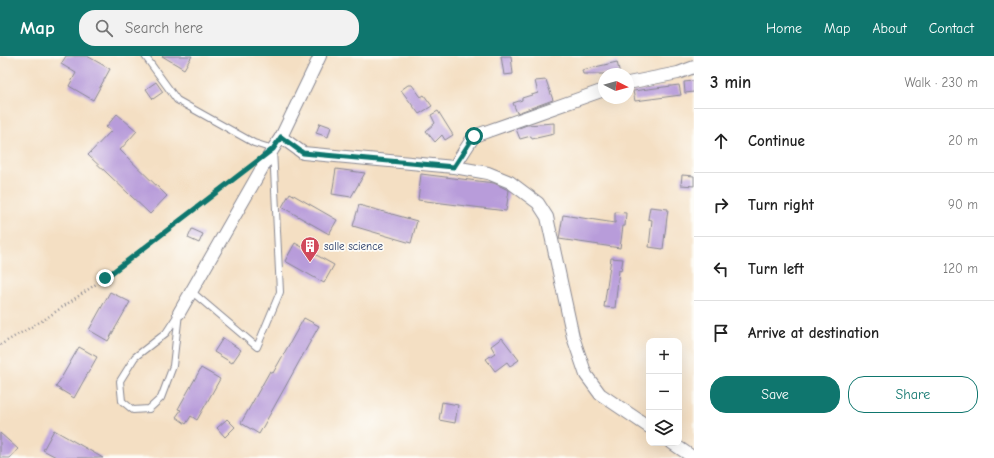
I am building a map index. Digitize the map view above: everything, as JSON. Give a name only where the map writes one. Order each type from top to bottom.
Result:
[{"type":"street","points":[[179,313],[281,137],[320,56]]},
{"type":"street","points":[[634,82],[678,73],[694,66]]},
{"type":"street","points":[[454,167],[474,136],[598,92]]},
{"type":"street","points":[[281,137],[303,153],[454,167],[488,173],[510,182],[538,203],[547,217],[573,337],[586,375],[600,394],[646,425]]},
{"type":"street","points":[[676,446],[694,458]]},
{"type":"lane","points":[[145,56],[177,100],[254,143],[273,149],[280,292],[257,347],[191,291]]},
{"type":"lane","points":[[179,313],[173,366],[161,398],[148,409],[133,410],[122,401],[120,381],[135,357],[166,333],[179,313]]},
{"type":"path","points":[[0,345],[45,319],[105,278],[248,168]]},
{"type":"building","points":[[66,56],[87,56],[110,69],[93,100],[69,86],[76,73],[61,64]]},
{"type":"building","points":[[162,56],[192,56],[184,69]]},
{"type":"building","points":[[501,56],[511,56],[513,74],[504,75]]},
{"type":"building","points":[[617,62],[618,68],[598,68],[598,74],[583,74],[582,70]]},
{"type":"building","points":[[546,80],[553,100],[517,113],[513,103],[522,100],[522,98],[538,93],[535,81]]},
{"type":"building","points":[[694,81],[694,92],[685,93],[684,82]]},
{"type":"building","points":[[156,82],[163,92],[153,99],[146,89]]},
{"type":"building","points":[[408,85],[412,85],[421,97],[424,95],[432,106],[419,114],[401,90]]},
{"type":"building","points":[[679,85],[681,95],[635,101],[634,91]]},
{"type":"building","points":[[438,111],[453,135],[445,140],[442,135],[435,142],[426,131],[435,123],[431,115]]},
{"type":"building","points":[[117,114],[137,131],[120,150],[167,196],[150,214],[88,155],[111,131],[106,127]]},
{"type":"building","points":[[320,123],[331,127],[328,137],[316,133]]},
{"type":"building","points":[[554,123],[554,134],[532,139],[531,136],[520,139],[516,129],[527,125]]},
{"type":"building","points":[[336,169],[365,173],[351,197],[332,194]]},
{"type":"building","points":[[421,174],[494,183],[509,190],[506,211],[418,200]]},
{"type":"building","points":[[682,175],[694,176],[694,186],[681,185]]},
{"type":"building","points":[[290,193],[337,220],[329,234],[282,207]]},
{"type":"building","points":[[359,205],[417,221],[411,243],[353,226]]},
{"type":"building","points":[[650,207],[668,209],[663,249],[649,247],[652,220],[648,219]]},
{"type":"building","points":[[615,212],[626,213],[625,226],[623,226],[620,248],[559,239],[563,215],[615,223]]},
{"type":"building","points":[[192,229],[203,234],[199,243],[188,238]]},
{"type":"building","name":"salle science","points":[[295,243],[334,265],[324,283],[285,261]]},
{"type":"building","points":[[611,258],[623,259],[621,271],[619,270],[615,308],[604,307]]},
{"type":"building","points":[[110,292],[130,302],[108,341],[89,330]]},
{"type":"building","points":[[304,318],[319,326],[259,434],[241,423],[270,371],[273,373]]},
{"type":"building","points":[[223,338],[241,350],[232,363],[214,352]]},
{"type":"building","points":[[502,338],[519,360],[510,366],[507,362],[495,371],[486,359],[495,353],[491,346]]},
{"type":"building","points":[[79,347],[97,357],[74,398],[56,387]]},
{"type":"building","points":[[201,368],[220,379],[197,420],[191,416],[186,424],[176,417],[181,410],[178,409]]},
{"type":"building","points":[[442,402],[458,405],[455,423],[439,420]]},
{"type":"building","points":[[227,419],[235,427],[225,437],[217,428]]},
{"type":"building","points":[[54,430],[103,458],[58,458],[43,450]]},
{"type":"building","points":[[0,433],[18,449],[10,458],[0,458]]},
{"type":"place","name":"salle science","points":[[310,263]]},
{"type":"route","points":[[105,278],[273,149],[281,137],[303,153],[454,167],[474,136]]}]
